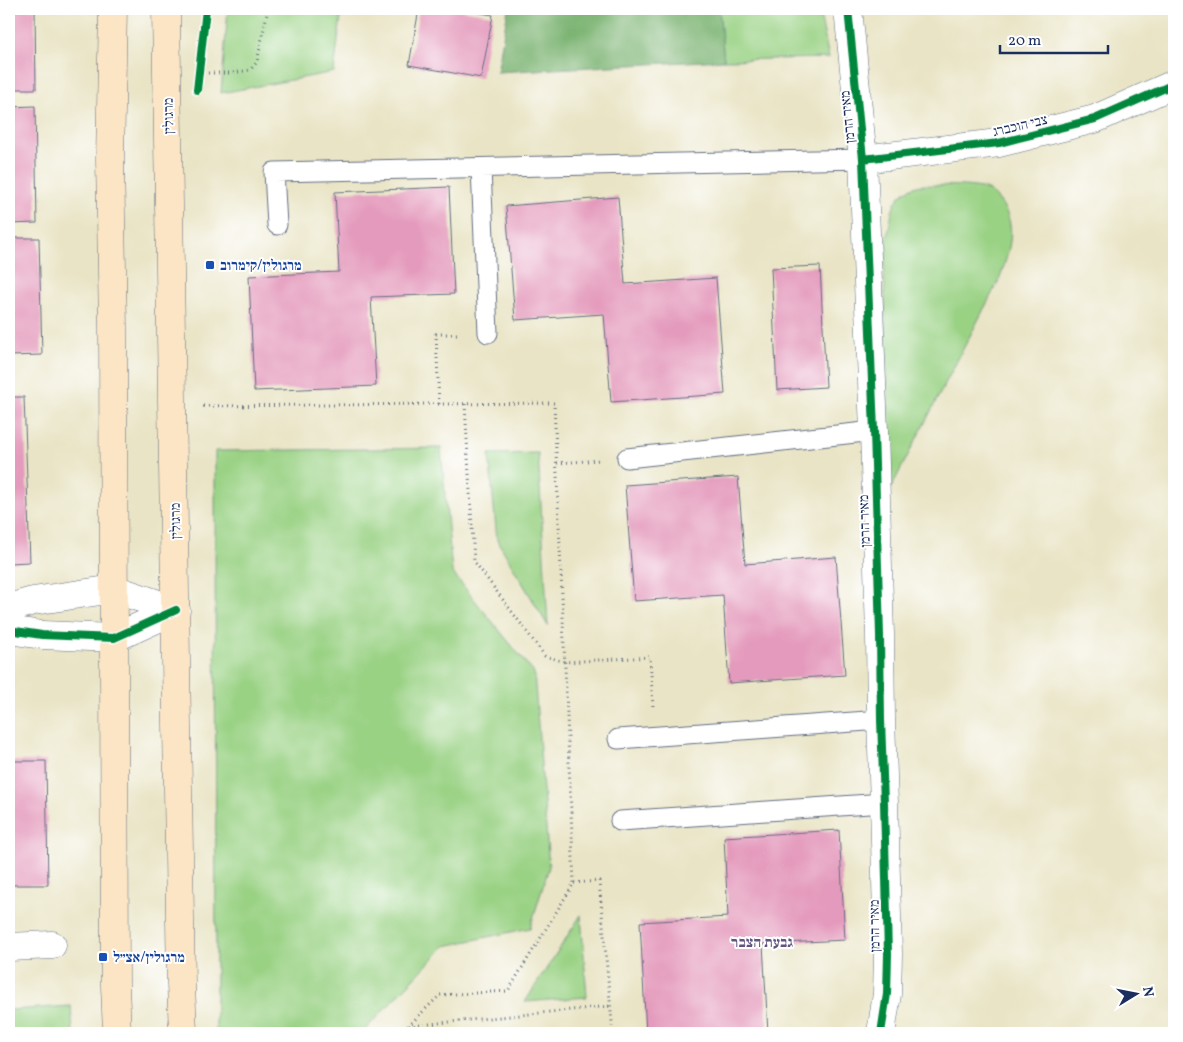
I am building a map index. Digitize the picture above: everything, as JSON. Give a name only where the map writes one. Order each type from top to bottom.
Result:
[{"type":"main road","points":[[113,9],[110,159],[113,328],[115,986],[117,1033]]},
{"type":"main road","name":"מרגולין","points":[[166,9],[183,1033]]},
{"type":"street","name":"מאיר הרמן","points":[[848,9],[863,159],[874,430],[887,964],[887,994],[881,1033]]},
{"type":"street","name":"צבי הוכברג","points":[[863,159],[999,143],[1095,119],[1174,84]]},
{"type":"street","points":[[9,608],[33,601],[114,589],[176,610]]},
{"type":"street","points":[[9,630],[42,635],[114,638],[176,610]]},
{"type":"street","points":[[9,947],[52,945]]},
{"type":"lane","points":[[277,226],[274,172],[863,159]]},
{"type":"lane","points":[[481,168],[488,333]]},
{"type":"lane","points":[[627,458],[874,430]]},
{"type":"lane","points":[[618,739],[881,720]]},
{"type":"lane","points":[[620,821],[884,802]]},
{"type":"path","points":[[203,73],[233,73],[250,70],[258,62],[268,9]]},
{"type":"path","points":[[198,81],[200,63]]},
{"type":"path","points":[[439,404],[436,334],[488,333]]},
{"type":"path","points":[[173,406],[554,403],[574,883],[508,991],[440,995],[402,1033]]},
{"type":"path","points":[[464,404],[474,561],[545,656],[565,662],[650,657],[654,736]]},
{"type":"path","points":[[556,463],[627,458]]},
{"type":"path","points":[[574,883],[599,881],[613,1033]]},
{"type":"path","points":[[408,1026],[611,1006]]},
{"type":"green space","points":[[228,9],[342,9],[334,72],[221,93]]},
{"type":"green space","points":[[508,9],[719,9],[724,60],[497,72]]},
{"type":"green space","points":[[719,9],[819,9],[829,58],[724,60]]},
{"type":"green space","points":[[921,185],[964,186],[989,191],[999,200],[1009,219],[1009,248],[1000,278],[891,488],[888,488],[885,252],[892,213],[897,200],[913,187]]},
{"type":"green space","points":[[441,448],[452,572],[534,673],[549,867],[530,928],[445,946],[362,1033],[216,1033],[215,451]]},
{"type":"green space","points":[[538,453],[548,626],[497,540],[489,454]]},
{"type":"green space","points":[[581,915],[587,997],[525,1002]]},
{"type":"green space","points":[[71,1006],[73,1033],[11,1033],[10,1010]]},
{"type":"building","points":[[9,9],[35,9],[36,89],[9,89]]},
{"type":"building","points":[[419,9],[455,9],[493,15],[481,78],[409,65]]},
{"type":"building","points":[[35,106],[37,223],[9,224],[9,107]]},
{"type":"building","points":[[449,187],[454,294],[371,297],[376,386],[254,391],[249,276],[339,272],[335,192]]},
{"type":"building","points":[[618,197],[625,284],[716,278],[725,394],[611,402],[604,314],[515,320],[506,206]]},
{"type":"building","points":[[9,238],[39,238],[42,355],[9,356]]},
{"type":"building","points":[[820,266],[826,387],[777,390],[771,268]]},
{"type":"building","points":[[9,397],[24,397],[30,562],[9,563]]},
{"type":"building","points":[[738,477],[745,564],[836,557],[845,675],[729,683],[723,595],[634,601],[625,485]]},
{"type":"building","points":[[9,761],[46,761],[48,885],[9,885]]},
{"type":"building","points":[[839,830],[845,940],[763,944],[768,1033],[646,1033],[640,922],[728,917],[724,837]]},
{"type":"cycle path","points":[[197,90],[206,9]]},
{"type":"cycle path","points":[[848,9],[863,159],[874,431],[888,954],[887,994],[881,1033]]},
{"type":"cycle path","points":[[863,159],[999,143],[1095,119],[1174,84]]},
{"type":"cycle path","points":[[9,630],[42,635],[114,638],[176,610]]},
{"type":"place","name":"מרגולין/קימרוב","points":[[210,265]]},
{"type":"place","name":"מרגולין/אצ״ל","points":[[103,957]]},
{"type":"district","name":"גבעת הצבר","points":[[762,942]]}]
